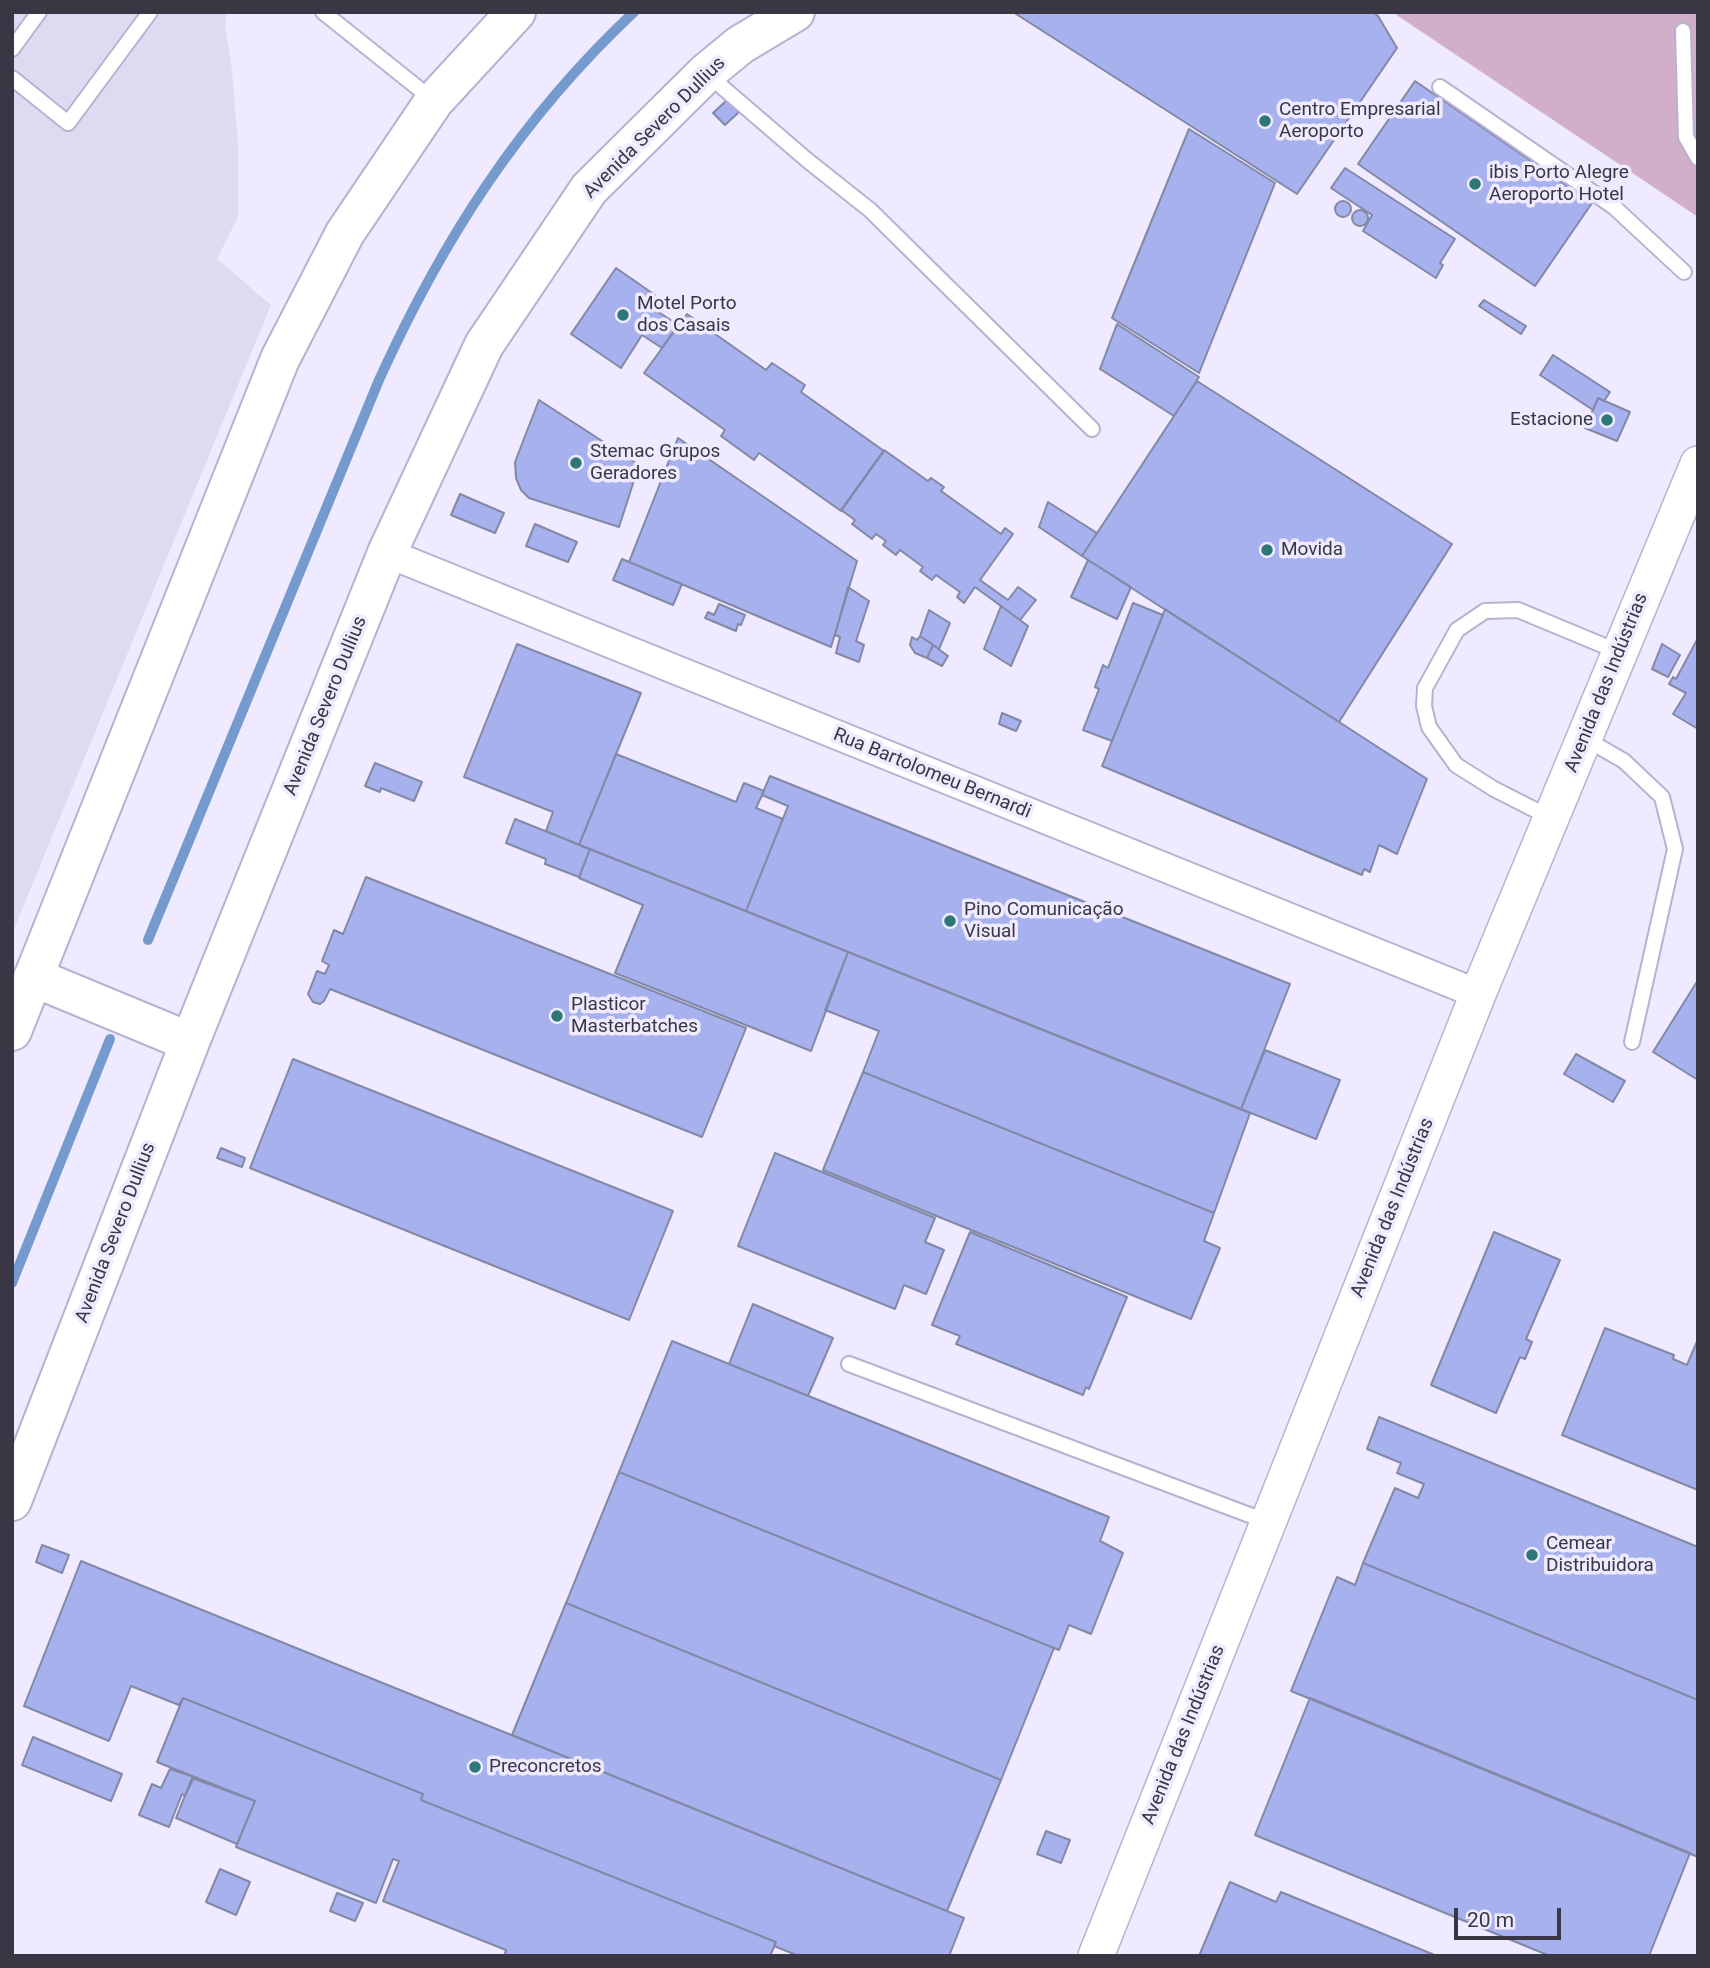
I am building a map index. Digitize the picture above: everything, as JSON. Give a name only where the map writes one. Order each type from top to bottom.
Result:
[{"type":"main road","points":[[12,1031],[280,359],[345,233],[434,101],[516,12]]},
{"type":"main road","name":"Avenida Severo Dullius","points":[[12,1501],[190,1042],[387,553],[484,345],[589,189],[706,73],[740,45],[795,12]]},
{"type":"main road","points":[[33,977],[190,1042]]},
{"type":"street","name":"Avenida das Indústrias","points":[[1096,1956],[1478,994],[1698,464]]},
{"type":"street","name":"Rua Bartolomeu Bernardi","points":[[387,553],[1478,994]]},
{"type":"lane","points":[[12,49],[38,12]]},
{"type":"lane","points":[[12,78],[68,123],[150,12]]},
{"type":"lane","points":[[323,12],[434,101]]},
{"type":"lane","points":[[1683,31],[1686,137],[1698,158]]},
{"type":"lane","points":[[706,73],[870,210],[1092,429]]},
{"type":"lane","points":[[1440,87],[1614,207],[1684,272]]},
{"type":"lane","points":[[1552,818],[1494,789],[1456,765],[1429,727],[1424,706],[1425,688],[1457,629],[1485,611],[1518,610],[1620,653]]},
{"type":"lane","points":[[1584,738],[1624,761],[1662,797],[1675,849],[1632,1042]]},
{"type":"lane","points":[[849,1364],[1268,1522]]},
{"type":"shaded area","points":[[12,12],[227,12],[225,26],[231,60],[238,144],[238,217],[217,259],[271,305],[12,934]]},
{"type":"shaded area","points":[[1392,12],[1698,12],[1698,217]]},
{"type":"building","name":"Centro Empresarial Aeroporto","points":[[1013,12],[1373,12],[1397,48],[1297,194]]},
{"type":"building","name":"ibis Porto Alegre Aeroporto Hotel","points":[[1415,81],[1592,203],[1535,286],[1358,164]]},
{"type":"building","points":[[727,100],[739,112],[725,125],[713,113]]},
{"type":"building","points":[[1189,129],[1275,183],[1199,373],[1112,318]]},
{"type":"building","points":[[1345,168],[1455,239],[1440,263],[1443,265],[1436,278],[1363,231],[1372,215],[1331,188]]},
{"type":"building","points":[[1343,201],[1351,209],[1343,217],[1335,209]]},
{"type":"building","points":[[1360,210],[1366,212],[1366,224],[1360,226],[1354,224],[1352,218],[1354,212]]},
{"type":"building","name":"Motel Porto dos Casais","points":[[616,268],[655,295],[648,305],[678,325],[662,348],[642,335],[621,368],[571,334]]},
{"type":"building","points":[[1484,300],[1526,326],[1521,334],[1479,306]]},
{"type":"building","points":[[687,314],[766,370],[772,363],[805,385],[801,392],[884,451],[841,511],[759,453],[754,460],[721,436],[725,430],[644,373]]},
{"type":"building","points":[[1117,324],[1199,377],[1174,416],[1100,369]]},
{"type":"building","points":[[1553,355],[1610,392],[1604,401],[1598,398],[1593,410],[1540,375]]},
{"type":"building","name":"Movida","points":[[1197,381],[1452,544],[1339,722],[1082,556]]},
{"type":"building","name":"Estacione","points":[[1598,398],[1630,412],[1617,441],[1585,428]]},
{"type":"building","name":"Stemac Grupos Geradores","points":[[539,400],[639,465],[619,527],[529,498],[521,490],[516,478],[515,462]]},
{"type":"building","points":[[678,438],[857,561],[831,647],[629,562]]},
{"type":"building","points":[[884,450],[928,481],[931,478],[944,487],[941,491],[1001,534],[1005,528],[1013,534],[980,580],[1008,600],[1018,587],[1036,600],[1020,620],[975,587],[964,603],[957,597],[960,592],[936,575],[932,580],[920,571],[923,567],[900,550],[896,555],[883,545],[886,541],[876,534],[872,539],[852,524],[855,520],[841,510]]},
{"type":"building","points":[[460,494],[504,513],[495,533],[451,515]]},
{"type":"building","points":[[1048,502],[1097,533],[1082,556],[1039,527]]},
{"type":"building","points":[[535,524],[577,542],[568,562],[526,546]]},
{"type":"building","points":[[622,559],[682,584],[673,605],[613,580]]},
{"type":"building","points":[[1088,560],[1131,587],[1117,619],[1071,597]]},
{"type":"building","points":[[848,587],[869,601],[856,641],[864,645],[859,662],[836,653],[840,637],[835,635]]},
{"type":"building","points":[[1133,603],[1163,615],[1112,741],[1083,730],[1099,689],[1095,687],[1103,665],[1108,668]]},
{"type":"building","points":[[719,604],[745,615],[736,631],[705,618],[708,612],[714,615]]},
{"type":"building","points":[[1001,606],[1028,626],[1011,666],[984,649]]},
{"type":"building","points":[[1165,609],[1427,779],[1397,854],[1379,845],[1370,872],[1364,869],[1362,875],[1102,766]]},
{"type":"building","points":[[929,610],[950,623],[939,649],[920,636]]},
{"type":"building","points":[[920,636],[933,645],[927,658],[915,653],[910,645],[912,637],[917,640]]},
{"type":"building","points":[[1698,638],[1698,729],[1673,714],[1686,693],[1669,684],[1673,677],[1676,679]]},
{"type":"building","points":[[517,644],[641,693],[579,845],[546,831],[553,812],[464,777]]},
{"type":"building","points":[[1662,644],[1680,655],[1668,677],[1652,669]]},
{"type":"building","points":[[933,645],[948,656],[942,666],[927,658]]},
{"type":"building","points":[[1002,713],[1021,721],[1016,731],[999,724]]},
{"type":"building","points":[[616,754],[736,802],[744,783],[764,791],[756,808],[783,819],[746,911],[579,845]]},
{"type":"building","points":[[375,763],[422,782],[414,801],[381,788],[380,792],[365,786]]},
{"type":"building","points":[[770,776],[1290,984],[1241,1109],[746,911],[788,806],[762,795]]},
{"type":"building","points":[[515,819],[590,849],[579,877],[545,864],[546,859],[506,843]]},
{"type":"building","points":[[590,849],[848,952],[811,1051],[615,973],[643,905],[579,878]]},
{"type":"building","name":"Plasticor Masterbatches","points":[[366,877],[746,1028],[702,1137],[330,989],[324,1001],[320,1004],[313,1002],[308,994],[317,971],[325,974],[329,965],[322,961],[334,930],[343,934]]},
{"type":"building","points":[[848,952],[1250,1113],[1214,1213],[863,1072],[879,1031],[825,1010]]},
{"type":"building","points":[[1698,980],[1698,1080],[1653,1052]]},
{"type":"building","points":[[1265,1050],[1340,1080],[1316,1139],[1241,1109]]},
{"type":"building","points":[[1576,1054],[1625,1081],[1613,1102],[1564,1074]]},
{"type":"building","points":[[293,1059],[673,1211],[629,1320],[250,1168]]},
{"type":"building","points":[[863,1072],[1214,1213],[1204,1241],[1220,1248],[1191,1319],[823,1170]]},
{"type":"building","points":[[221,1148],[245,1158],[242,1167],[217,1158]]},
{"type":"building","points":[[775,1153],[935,1218],[925,1242],[944,1250],[926,1294],[904,1285],[895,1309],[738,1246]]},
{"type":"building","points":[[970,1232],[1127,1297],[1089,1389],[1086,1387],[1083,1395],[956,1344],[960,1336],[932,1325]]},
{"type":"building","points":[[1494,1232],[1560,1260],[1526,1339],[1532,1342],[1525,1359],[1520,1357],[1496,1413],[1431,1385]]},
{"type":"building","points":[[753,1304],[833,1338],[808,1396],[729,1364]]},
{"type":"building","points":[[1605,1328],[1674,1355],[1673,1359],[1687,1365],[1698,1339],[1698,1490],[1562,1435]]},
{"type":"building","points":[[672,1341],[1109,1517],[1100,1541],[1123,1553],[1091,1634],[1069,1625],[1059,1650],[619,1472]]},
{"type":"building","name":"Cemear Distribuidora","points":[[1379,1417],[1698,1547],[1698,1700],[1363,1563],[1395,1488],[1418,1498],[1424,1484],[1397,1473],[1401,1463],[1367,1449]]},
{"type":"building","points":[[619,1472],[1054,1648],[1001,1780],[566,1603]]},
{"type":"building","points":[[42,1545],[69,1555],[62,1573],[36,1562]]},
{"type":"building","name":"Preconcretos","points":[[81,1561],[964,1918],[949,1956],[799,1956],[774,1946],[776,1942],[421,1800],[423,1794],[183,1698],[179,1705],[131,1686],[109,1741],[24,1706]]},
{"type":"building","points":[[1363,1563],[1698,1700],[1698,1857],[1291,1691],[1337,1577],[1355,1585]]},
{"type":"building","points":[[566,1603],[1001,1780],[947,1911],[512,1735]]},
{"type":"building","points":[[183,1698],[423,1794],[421,1800],[776,1942],[770,1956],[504,1956],[506,1950],[383,1901],[399,1861],[393,1859],[376,1903],[236,1847],[255,1801],[157,1762]]},
{"type":"building","points":[[1310,1698],[1690,1853],[1649,1956],[1550,1956],[1255,1835]]},
{"type":"building","points":[[33,1737],[122,1774],[111,1801],[22,1765]]},
{"type":"building","points":[[170,1769],[194,1777],[185,1796],[182,1794],[169,1827],[139,1815],[152,1784],[161,1788]]},
{"type":"building","points":[[192,1778],[255,1801],[237,1844],[176,1818]]},
{"type":"building","points":[[1046,1831],[1070,1840],[1061,1863],[1037,1854]]},
{"type":"building","points":[[220,1869],[250,1882],[236,1915],[206,1902]]},
{"type":"building","points":[[1230,1882],[1276,1902],[1281,1892],[1437,1956],[1199,1956]]},
{"type":"building","points":[[337,1893],[363,1903],[355,1921],[330,1911]]},
{"type":"waterway","points":[[148,940],[379,380],[430,278],[488,183],[520,138],[555,95],[634,12]]},
{"type":"waterway","points":[[12,1283],[110,1039]]},
{"type":"place","name":"Centro Empresarial Aeroporto","points":[[1265,121]]},
{"type":"place","name":"ibis Porto Alegre Aeroporto Hotel","points":[[1475,184]]},
{"type":"place","name":"Motel Porto dos Casais","points":[[623,315]]},
{"type":"place","name":"Estacione","points":[[1607,420]]},
{"type":"place","name":"Stemac Grupos Geradores","points":[[576,463]]},
{"type":"place","name":"Movida","points":[[1267,550]]},
{"type":"place","name":"Pino Comunicação Visual","points":[[950,921]]},
{"type":"place","name":"Plasticor Masterbatches","points":[[557,1016]]},
{"type":"place","name":"Cemear Distribuidora","points":[[1532,1555]]},
{"type":"place","name":"Preconcretos","points":[[475,1767]]}]
